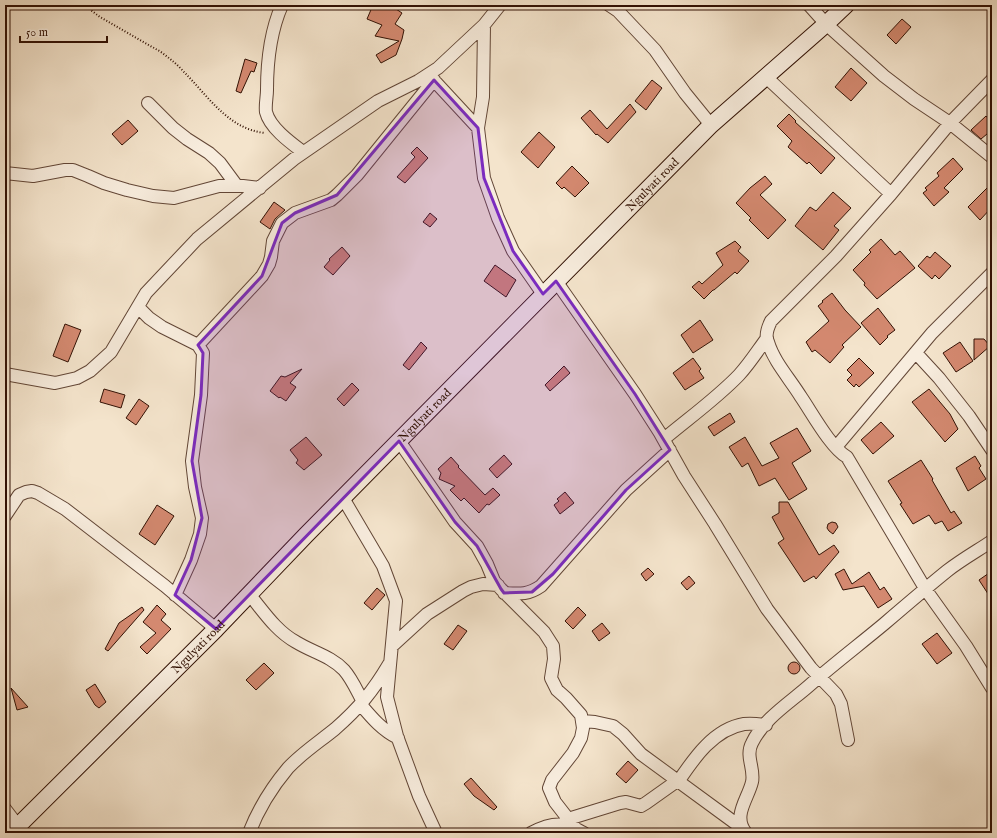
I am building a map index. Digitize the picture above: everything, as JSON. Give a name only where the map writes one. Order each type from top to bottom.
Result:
[{"type":"main road","name":"Ngulyati road","points":[[15,829],[216,629],[543,294],[711,125],[846,5]]},
{"type":"street","points":[[282,5],[278,15],[267,62],[266,112],[273,125],[282,135],[303,152]]},
{"type":"street","points":[[198,345],[262,276],[269,264],[273,241],[282,223],[295,213],[331,200],[337,195],[357,174],[438,68],[484,25],[500,5]]},
{"type":"street","points":[[609,5],[618,11],[655,50],[711,125]]},
{"type":"street","points":[[808,5],[826,24],[884,76],[914,99],[950,123],[992,157]]},
{"type":"street","points":[[484,25],[483,97],[478,128],[484,178],[498,218],[514,251],[543,294]]},
{"type":"street","points":[[765,76],[891,194]]},
{"type":"street","points":[[432,77],[478,128]]},
{"type":"street","points":[[5,374],[55,383],[77,378],[90,371],[111,352],[146,293],[188,248],[303,152],[378,101],[418,81],[432,77]]},
{"type":"street","points":[[992,80],[950,123],[891,194],[836,256],[771,322],[768,328],[767,338],[772,352],[785,374],[841,454],[847,457],[926,590],[966,646],[992,688]]},
{"type":"street","points":[[148,103],[172,128],[209,153],[220,164],[237,186]]},
{"type":"street","points":[[5,173],[33,176],[72,170],[104,183],[127,190],[153,196],[174,198],[219,186],[260,188]]},
{"type":"street","points":[[836,447],[932,333],[992,273]]},
{"type":"street","points":[[556,281],[635,394],[664,439],[684,476],[720,531],[766,609],[800,653],[836,694],[841,704],[848,740]]},
{"type":"street","points":[[138,307],[149,318],[162,327],[198,345],[203,353],[201,394],[192,461],[195,487],[202,518],[200,534],[191,560],[175,595]]},
{"type":"street","points":[[664,439],[739,375],[767,338]]},
{"type":"street","points":[[916,353],[966,412],[992,450]]},
{"type":"street","points":[[399,441],[455,522],[477,546],[494,580],[544,632],[553,646],[554,659],[551,678],[557,690],[581,715],[583,728],[581,738],[573,753],[552,780],[549,788],[554,802],[580,831]]},
{"type":"street","points":[[392,646],[427,614],[471,587],[483,584],[519,594],[532,592],[541,586],[626,490],[670,450]]},
{"type":"street","points":[[5,516],[19,495],[32,491],[38,493],[64,509],[175,595],[216,629]]},
{"type":"street","points":[[343,498],[383,566],[396,601],[387,697],[398,738],[419,796],[436,833]]},
{"type":"street","points":[[744,831],[741,815],[742,804],[752,782],[752,768],[749,755],[750,748],[758,732],[776,714],[841,658],[926,590],[947,571],[992,541]]},
{"type":"street","points":[[250,594],[275,626],[296,642],[332,660],[343,670],[349,677],[362,703],[378,725],[388,733],[398,738]]},
{"type":"street","points":[[249,833],[254,820],[271,791],[288,768],[306,751],[335,729],[362,703],[375,688],[391,661]]},
{"type":"street","points":[[582,721],[613,726],[623,734],[641,754],[744,831]]},
{"type":"street","points":[[568,819],[620,803],[626,802],[641,806],[678,781],[703,749],[718,735],[730,728],[745,724],[766,725]]},
{"type":"street","points":[[5,809],[15,829]]},
{"type":"street","points":[[531,833],[540,828],[560,825],[569,826],[580,831]]},
{"type":"path","points":[[89,5],[92,11],[100,17],[161,52],[170,59],[184,71],[229,119],[240,126],[259,133],[282,135]]},
{"type":"highlighted area","points":[[434,80],[478,128],[484,178],[513,251],[543,294],[556,281],[635,394],[670,450],[626,490],[553,574],[532,592],[504,593],[477,546],[455,522],[399,441],[216,629],[175,595],[191,560],[202,518],[192,461],[201,395],[203,353],[198,345],[262,276],[282,223],[295,213],[337,195]]},
{"type":"building","points":[[373,5],[390,5],[402,13],[395,24],[404,30],[396,55],[381,63],[376,55],[399,41],[375,36],[382,25],[367,19]]},
{"type":"building","points":[[902,19],[911,27],[896,44],[887,35]]},
{"type":"building","points":[[245,59],[257,63],[254,72],[251,71],[241,93],[236,91]]},
{"type":"building","points":[[851,68],[867,83],[851,101],[835,87]]},
{"type":"building","points":[[652,80],[662,88],[646,110],[635,101]]},
{"type":"building","points":[[630,104],[636,112],[608,143],[597,134],[596,135],[581,118],[590,110],[607,129]]},
{"type":"building","points":[[789,114],[796,121],[795,122],[835,158],[821,174],[809,162],[807,164],[788,147],[792,141],[777,126]]},
{"type":"building","points":[[986,116],[992,123],[992,140],[987,134],[981,139],[971,130]]},
{"type":"building","points":[[128,120],[138,131],[122,145],[112,134]]},
{"type":"building","points":[[539,132],[555,147],[538,168],[521,152]]},
{"type":"building","points":[[417,147],[428,158],[405,183],[397,177],[415,157],[411,153]]},
{"type":"building","points":[[953,158],[963,169],[944,188],[949,192],[934,206],[923,193],[927,190],[925,188],[939,176],[937,173]]},
{"type":"building","points":[[572,166],[589,183],[575,197],[564,187],[562,189],[556,183]]},
{"type":"building","points":[[765,176],[772,184],[760,195],[786,220],[768,239],[749,220],[751,218],[736,203],[750,188]]},
{"type":"building","points":[[992,183],[992,207],[980,220],[968,207]]},
{"type":"building","points":[[833,192],[851,208],[834,226],[839,230],[823,250],[795,226],[810,207],[816,211]]},
{"type":"building","points":[[274,202],[285,210],[275,219],[270,229],[260,222]]},
{"type":"building","points":[[430,213],[437,219],[430,227],[423,222]]},
{"type":"building","points":[[881,239],[895,255],[900,251],[915,268],[877,299],[853,270],[871,252],[869,250]]},
{"type":"building","points":[[735,241],[741,247],[738,251],[749,261],[737,274],[735,272],[704,299],[692,287],[699,281],[702,284],[723,265],[716,253]]},
{"type":"building","points":[[342,247],[350,256],[333,275],[324,267],[330,260],[329,259]]},
{"type":"building","points":[[935,252],[951,266],[939,279],[935,275],[932,279],[918,266],[927,256],[930,258]]},
{"type":"building","points":[[495,265],[516,280],[506,297],[484,281]]},
{"type":"building","points":[[832,293],[861,327],[842,345],[844,347],[830,363],[815,350],[812,352],[806,342],[829,321],[818,306]]},
{"type":"building","points":[[878,308],[895,330],[887,336],[888,337],[880,345],[861,323]]},
{"type":"building","points":[[700,320],[713,340],[693,353],[681,335]]},
{"type":"building","points":[[65,324],[81,330],[68,362],[53,356]]},
{"type":"building","points":[[974,339],[984,339],[990,346],[974,360]]},
{"type":"building","points":[[421,342],[427,348],[409,370],[403,365]]},
{"type":"building","points":[[960,342],[973,361],[956,372],[943,353]]},
{"type":"building","points":[[693,358],[701,369],[699,371],[704,378],[685,390],[673,373]]},
{"type":"building","points":[[859,358],[874,373],[859,387],[856,384],[854,387],[847,380],[852,375],[847,370]]},
{"type":"building","points":[[564,366],[570,373],[550,391],[545,385]]},
{"type":"building","points":[[302,369],[290,383],[296,387],[286,401],[270,391],[281,376],[285,377]]},
{"type":"building","points":[[352,383],[359,390],[344,406],[337,399]]},
{"type":"building","points":[[104,389],[125,395],[121,408],[100,402]]},
{"type":"building","points":[[929,389],[950,414],[958,429],[945,442],[912,402]]},
{"type":"building","points":[[139,399],[149,406],[136,425],[126,418]]},
{"type":"building","points":[[730,413],[735,422],[714,436],[708,427]]},
{"type":"building","points":[[881,422],[894,436],[873,454],[861,440]]},
{"type":"building","points":[[797,428],[811,451],[792,463],[807,489],[789,500],[775,478],[759,486],[748,463],[742,467],[729,447],[745,437],[762,466],[779,458],[770,443]]},
{"type":"building","points":[[306,437],[322,455],[304,470],[296,463],[298,460],[290,450]]},
{"type":"building","points":[[504,455],[512,464],[497,478],[489,469]]},
{"type":"building","points":[[975,456],[981,466],[979,468],[986,479],[968,491],[956,468]]},
{"type":"building","points":[[451,457],[459,466],[458,467],[485,495],[493,488],[500,495],[489,505],[487,504],[479,513],[464,498],[461,501],[450,490],[455,486],[439,479],[441,473],[438,469]]},
{"type":"building","points":[[921,460],[951,513],[954,511],[962,523],[948,531],[942,521],[935,524],[929,515],[913,524],[888,481]]},
{"type":"building","points":[[565,492],[574,503],[560,514],[554,505],[559,501],[557,499]]},
{"type":"building","points":[[779,502],[788,502],[819,555],[834,545],[839,552],[816,579],[814,576],[804,582],[778,543],[784,539],[772,517],[779,513]]},
{"type":"building","points":[[157,505],[174,516],[155,545],[139,534]]},
{"type":"building","points":[[832,522],[836,523],[838,527],[833,534],[827,528],[828,524]]},
{"type":"building","points":[[648,568],[654,574],[646,581],[641,574]]},
{"type":"building","points":[[844,569],[852,584],[869,572],[880,590],[884,587],[892,599],[878,608],[864,586],[843,590],[835,574]]},
{"type":"building","points":[[992,571],[992,600],[979,580]]},
{"type":"building","points":[[689,576],[695,583],[687,590],[681,583]]},
{"type":"building","points":[[377,588],[385,595],[372,610],[364,603]]},
{"type":"building","points":[[157,605],[166,614],[161,620],[171,629],[147,654],[140,647],[156,633],[143,622]]},
{"type":"building","points":[[142,607],[144,610],[108,651],[105,649],[119,623]]},
{"type":"building","points":[[578,607],[586,615],[573,629],[565,621]]},
{"type":"building","points":[[602,623],[610,633],[599,641],[592,631]]},
{"type":"building","points":[[458,625],[467,631],[453,650],[444,644]]},
{"type":"building","points":[[937,633],[952,653],[937,664],[922,644]]},
{"type":"building","points":[[792,662],[796,662],[800,668],[796,674],[792,674],[788,670],[788,666]]},
{"type":"building","points":[[264,663],[274,673],[256,690],[246,680]]},
{"type":"building","points":[[95,684],[106,702],[99,708],[95,705],[86,690]]},
{"type":"building","points":[[11,688],[28,707],[17,710]]},
{"type":"building","points":[[628,761],[638,770],[626,783],[616,774]]},
{"type":"building","points":[[471,778],[497,807],[494,810],[474,796],[464,784]]}]
